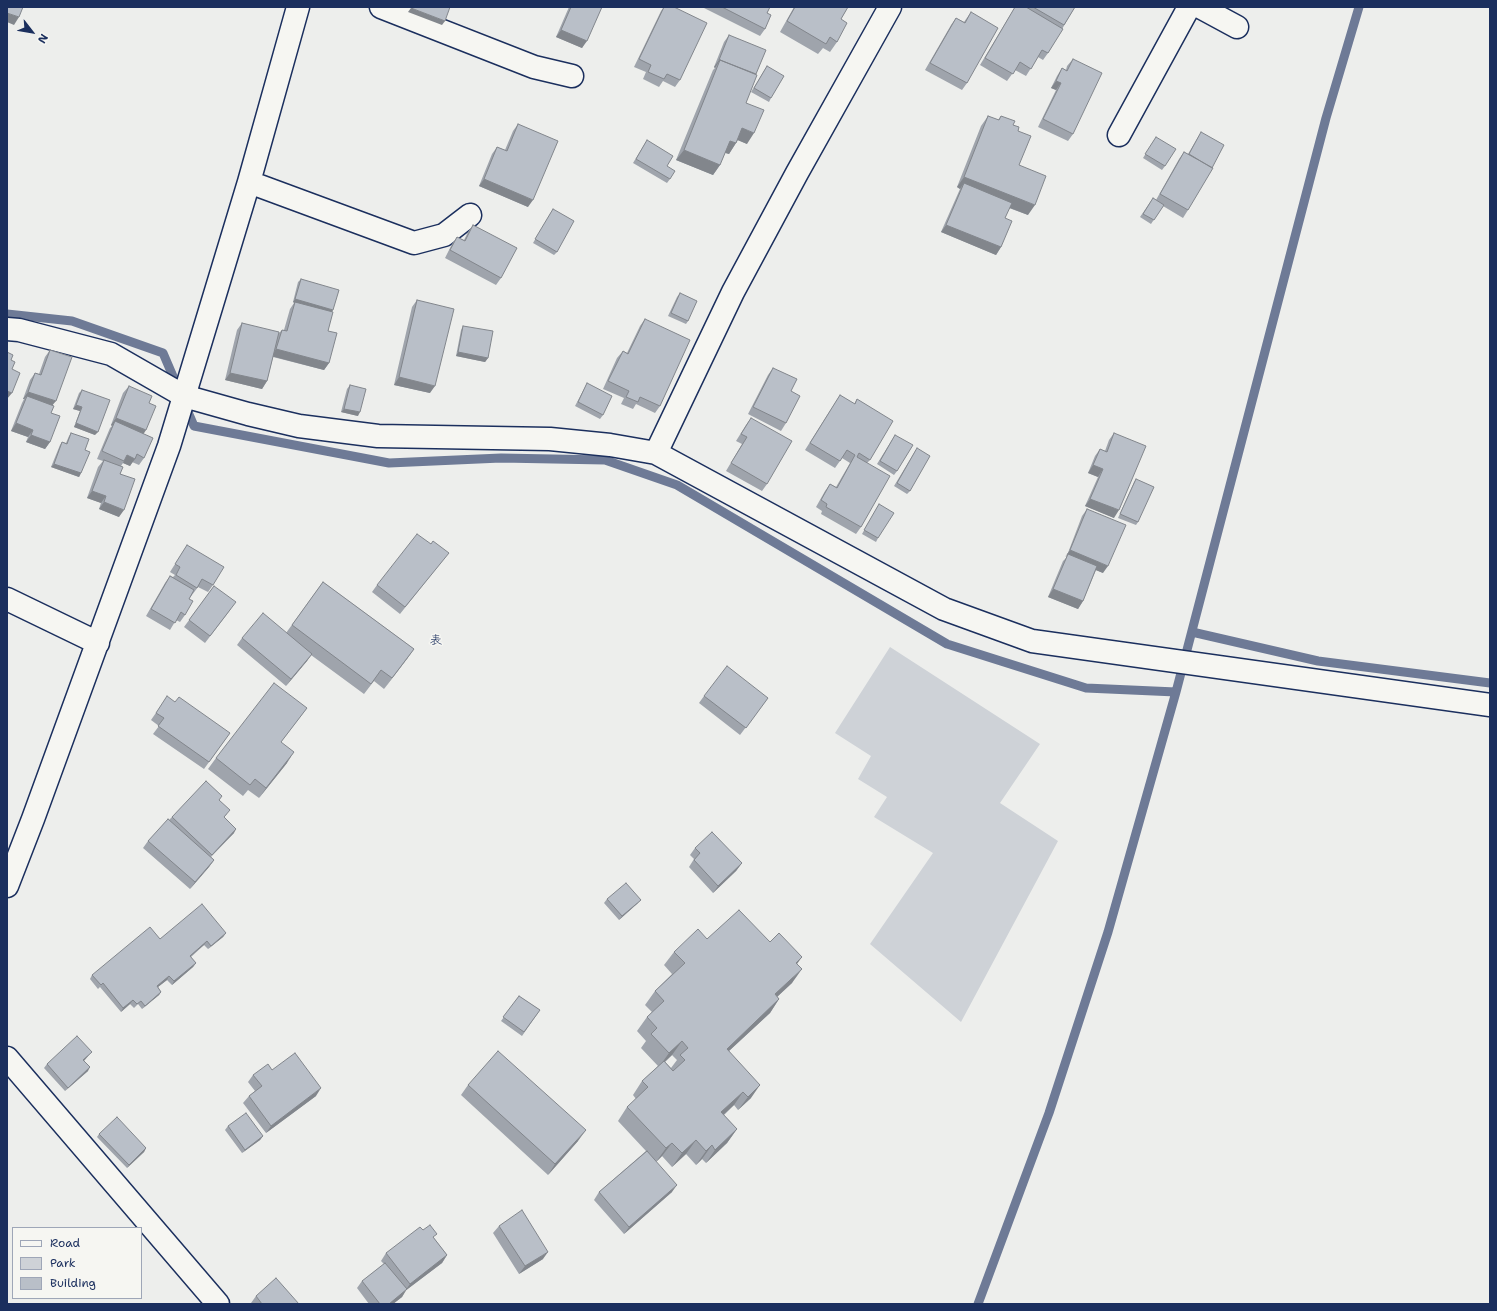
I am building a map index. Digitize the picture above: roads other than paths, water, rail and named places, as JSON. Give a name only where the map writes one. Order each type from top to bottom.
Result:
[{"type":"street","points":[[7,886],[33,819],[169,446],[249,182],[298,7]]},
{"type":"street","points":[[381,7],[534,67],[572,76]]},
{"type":"street","points":[[656,453],[733,292],[800,166],[890,7]]},
{"type":"street","points":[[1119,135],[1190,7]]},
{"type":"street","points":[[1200,7],[1237,27]]},
{"type":"street","points":[[249,182],[414,243],[444,235],[470,215]]},
{"type":"street","points":[[7,329],[19,330],[111,354],[184,396],[248,414],[299,426],[378,436],[550,439],[610,445],[656,453],[944,609],[1032,641],[1490,705]]},
{"type":"street","points":[[7,599],[98,642]]},
{"type":"street","points":[[7,1058],[218,1304]]},
{"type":"waterway","points":[[978,1304],[1049,1113],[1108,932],[1176,692],[1326,118],[1359,7]]},
{"type":"waterway","points":[[7,314],[72,321],[163,353],[178,388]]},
{"type":"waterway","points":[[185,405],[194,426],[389,463],[501,458],[605,460],[677,485],[947,644],[1086,688],[1176,692]]},
{"type":"waterway","points":[[1192,632],[1318,661],[1490,683]]},
{"type":"district","name":"表","points":[[436,641]]}]
